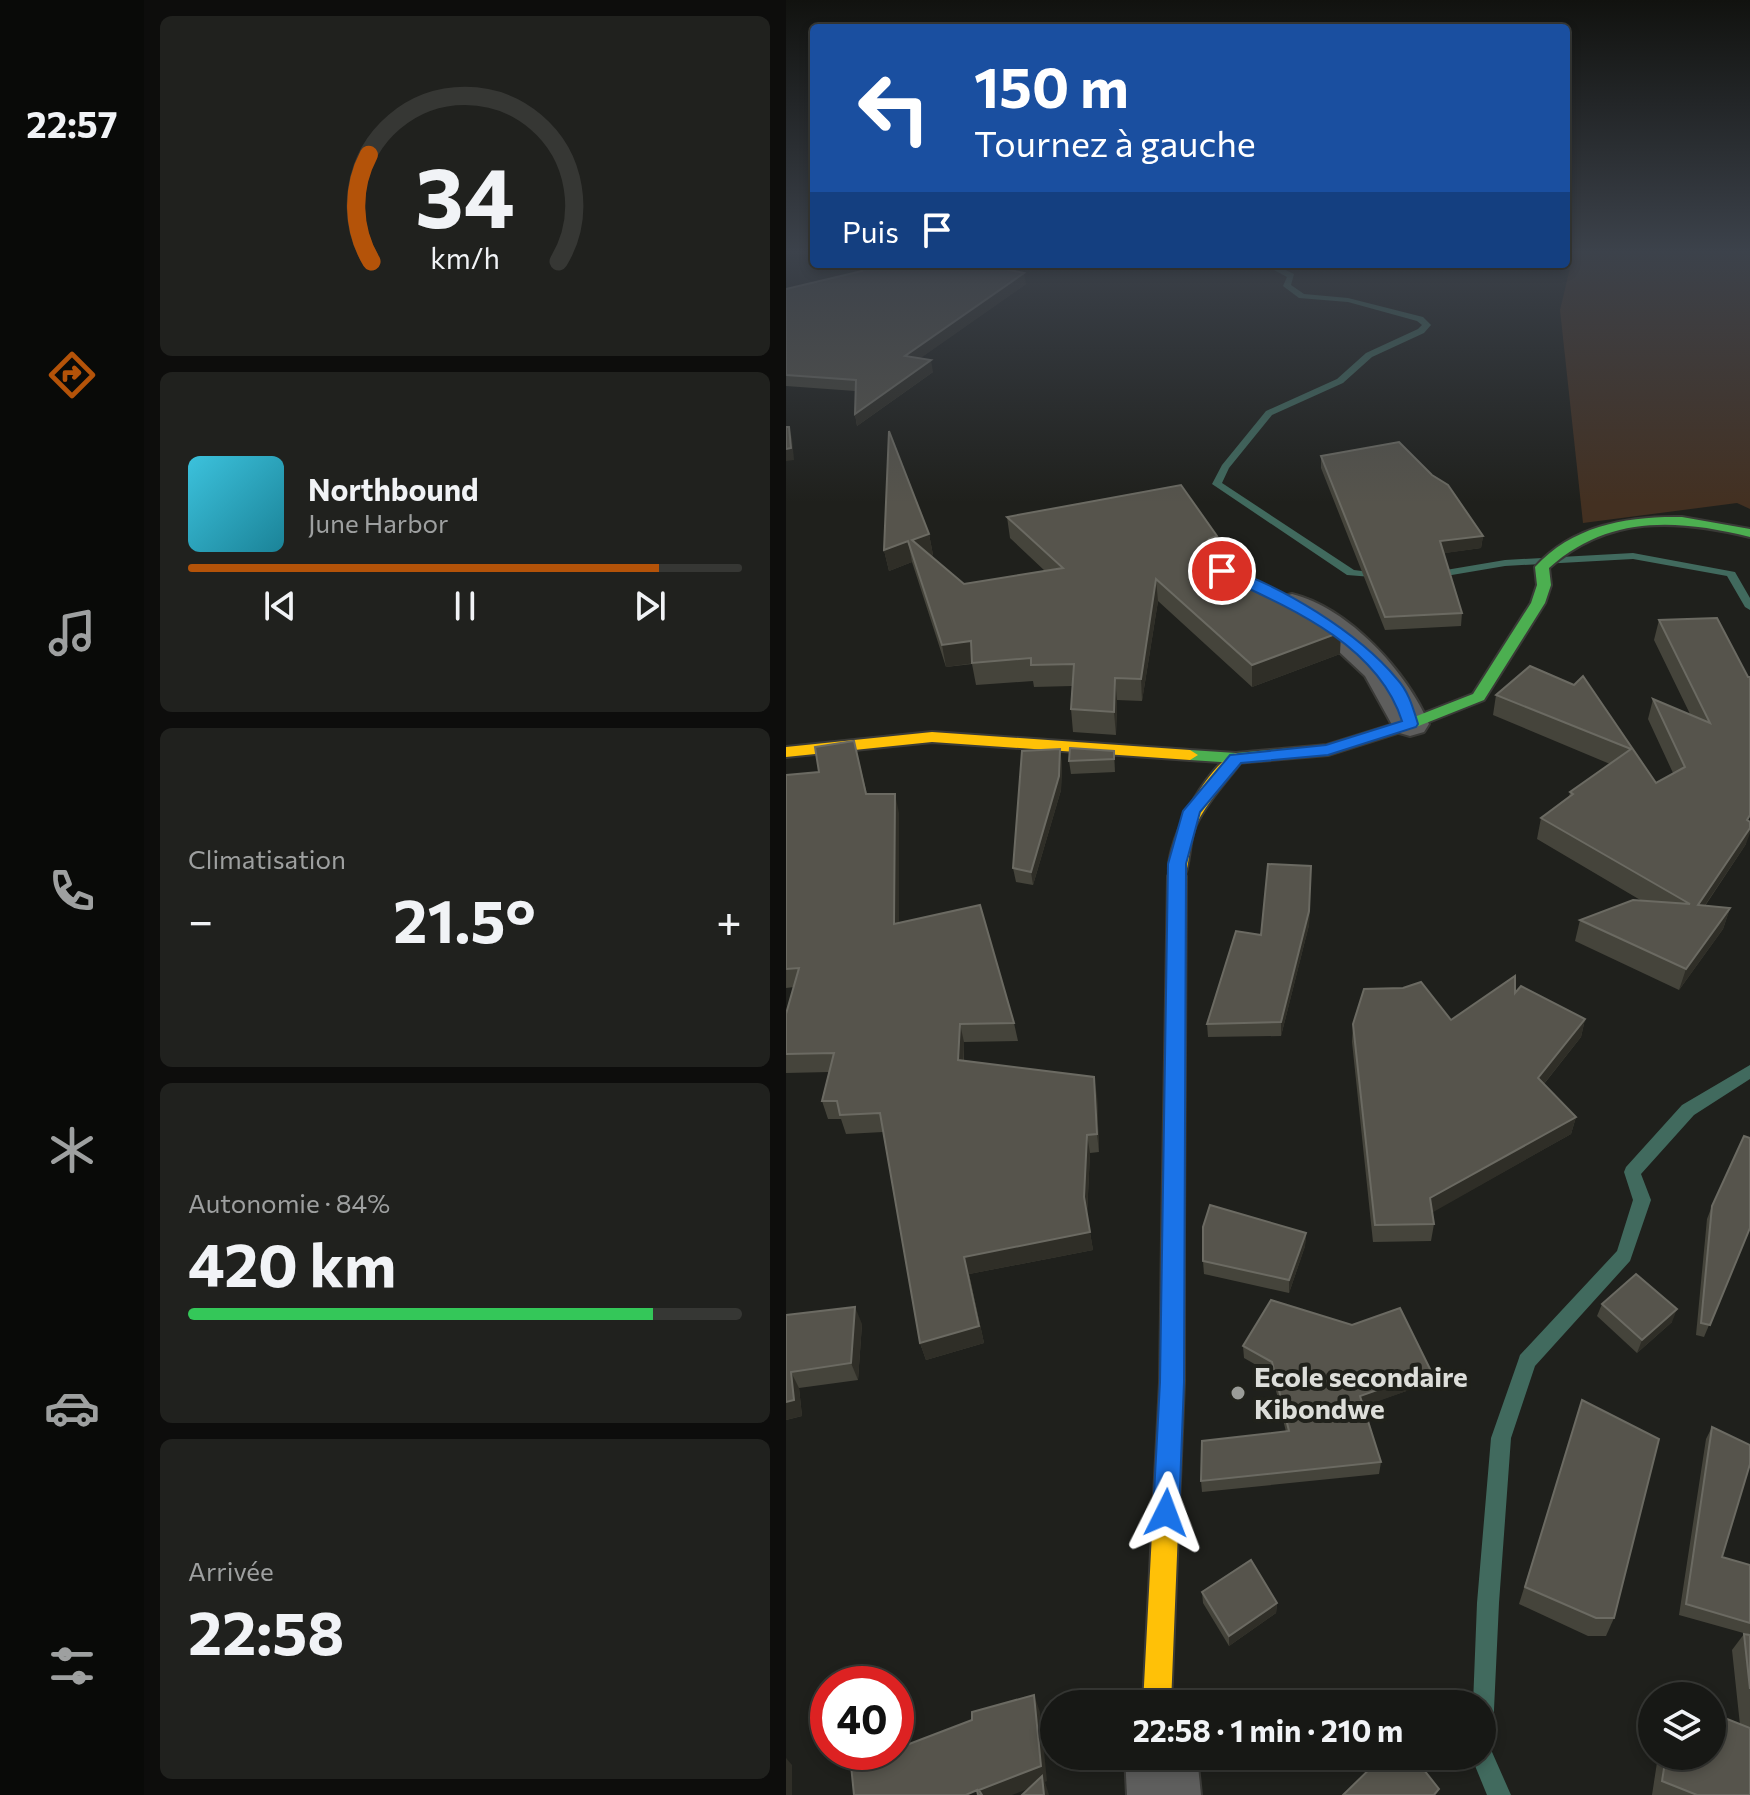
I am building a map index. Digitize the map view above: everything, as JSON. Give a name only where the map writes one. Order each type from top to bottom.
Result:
[{"type":"street","points":[[786,752],[932,737],[1236,758],[1328,750],[1410,724],[1479,697],[1538,603],[1544,585],[1542,567],[1568,544],[1593,532],[1620,525],[1663,521],[1703,523],[1750,533]]},
{"type":"street","points":[[1264,590],[1350,641],[1392,683],[1402,697],[1410,724]]},
{"type":"street","points":[[1158,1690],[1172,1382],[1177,864],[1192,811],[1236,758]]},
{"type":"street","points":[[1162,1770],[1164,1795]]},
{"type":"shaded area","points":[[1563,335],[1750,335],[1750,509],[1737,503],[1583,523]]},
{"type":"building","points":[[786,335],[935,335],[905,356],[931,360],[855,414],[856,380],[786,375]]},
{"type":"building","points":[[786,427],[789,427],[791,448],[786,449]]},
{"type":"building","points":[[889,431],[929,534],[912,540],[964,584],[1063,568],[1007,517],[1181,485],[1217,536],[1209,539],[1202,548],[1207,559],[1264,585],[1278,597],[1283,595],[1296,602],[1341,632],[1252,665],[1156,579],[1141,679],[1115,678],[1114,712],[1071,709],[1074,664],[1031,665],[1031,658],[972,663],[971,641],[942,645],[908,541],[884,550]]},
{"type":"building","points":[[1399,442],[1432,475],[1448,485],[1483,536],[1440,541],[1462,613],[1385,617],[1321,456]]},
{"type":"building","points":[[1717,618],[1750,677],[1750,815],[1747,820],[1750,828],[1698,905],[1730,908],[1686,969],[1580,920],[1633,900],[1690,904],[1541,818],[1573,794],[1570,792],[1631,749],[1496,695],[1530,666],[1574,685],[1583,676],[1656,783],[1685,767],[1653,699],[1710,723],[1659,620]]},
{"type":"building","points":[[854,741],[866,794],[895,794],[894,924],[980,905],[1014,1023],[960,1024],[958,1060],[1094,1077],[1097,1134],[1087,1135],[1084,1197],[1090,1232],[964,1257],[979,1326],[920,1343],[880,1113],[840,1115],[837,1101],[822,1101],[834,1053],[786,1054],[786,1014],[799,968],[786,969],[786,775],[819,772],[815,747]]},
{"type":"building","points":[[1070,748],[1114,751],[1114,759],[1069,761]]},
{"type":"building","points":[[1060,749],[1059,776],[1031,872],[1013,868],[1022,751]]},
{"type":"building","points":[[1268,864],[1311,866],[1309,911],[1281,1022],[1207,1024],[1236,931],[1261,935]]},
{"type":"building","points":[[1515,976],[1515,993],[1521,986],[1585,1019],[1538,1078],[1576,1117],[1430,1198],[1434,1224],[1375,1225],[1353,1024],[1364,989],[1403,988],[1421,982],[1451,1020]]},
{"type":"building","points":[[1744,1136],[1750,1138],[1750,1228],[1710,1325],[1701,1323],[1712,1206]]},
{"type":"building","points":[[1210,1205],[1306,1233],[1289,1280],[1203,1261],[1203,1227]]},
{"type":"building","points":[[1636,1274],[1677,1309],[1642,1340],[1602,1304]]},
{"type":"building","points":[[1271,1300],[1352,1325],[1400,1308],[1431,1371],[1360,1396],[1381,1462],[1201,1481],[1202,1441],[1289,1431],[1272,1362],[1243,1346]]},
{"type":"building","points":[[855,1307],[851,1363],[791,1372],[794,1400],[786,1402],[786,1315]]},
{"type":"building","points":[[1582,1400],[1659,1439],[1614,1618],[1596,1618],[1525,1587]]},
{"type":"building","points":[[1712,1427],[1750,1445],[1750,1464],[1722,1557],[1750,1565],[1750,1623],[1686,1604]]},
{"type":"building","points":[[1251,1560],[1277,1603],[1229,1636],[1202,1592]]},
{"type":"building","points":[[1744,1634],[1750,1635],[1750,1689]]},
{"type":"building","points":[[1034,1695],[1040,1766],[979,1790],[982,1795],[978,1795],[977,1790],[966,1795],[854,1795],[852,1770],[914,1770],[914,1742],[972,1720],[972,1712]]},
{"type":"building","points":[[1726,1719],[1750,1728],[1750,1795],[1697,1795],[1662,1781],[1664,1770],[1726,1770]]},
{"type":"building","points":[[1369,1770],[1424,1770],[1439,1789],[1434,1795],[1343,1795]]},
{"type":"building","points":[[1042,1776],[1044,1795],[1022,1795]]},
{"type":"waterway","points":[[1381,576],[1351,573],[1217,484],[1225,467],[1269,413],[1340,381],[1369,355],[1413,335]]},
{"type":"waterway","points":[[1434,575],[1505,563],[1633,556],[1731,574],[1750,607]]},
{"type":"waterway","points":[[1484,1690],[1501,1438],[1527,1361],[1624,1255],[1642,1200],[1632,1172],[1688,1110],[1750,1071]]},
{"type":"waterway","points":[[1488,1770],[1499,1795]]},
{"type":"traffic: fast","points":[[1190,755],[1236,758],[1328,750],[1410,724],[1479,697],[1538,603],[1544,585],[1542,567],[1567,545],[1592,533],[1614,526],[1659,520],[1705,523],[1750,533]]},
{"type":"traffic: slow","points":[[786,752],[932,737],[1190,755]]},
{"type":"traffic: slow","points":[[1177,876],[1178,858],[1187,826],[1204,798],[1236,758]]},
{"type":"traffic: slow","points":[[1158,1690],[1172,1382],[1173,1236]]},
{"type":"traffic: jam","points":[[1173,1236],[1177,876]]},
{"type":"place","name":"Ecole secondaire Kibondwe","points":[[1238,1393]]},
{"type":"route","points":[[1166,1513],[1172,1382],[1177,864],[1192,811],[1236,758],[1328,750],[1410,724],[1402,697],[1392,683],[1350,641],[1292,604],[1222,571]]}]
